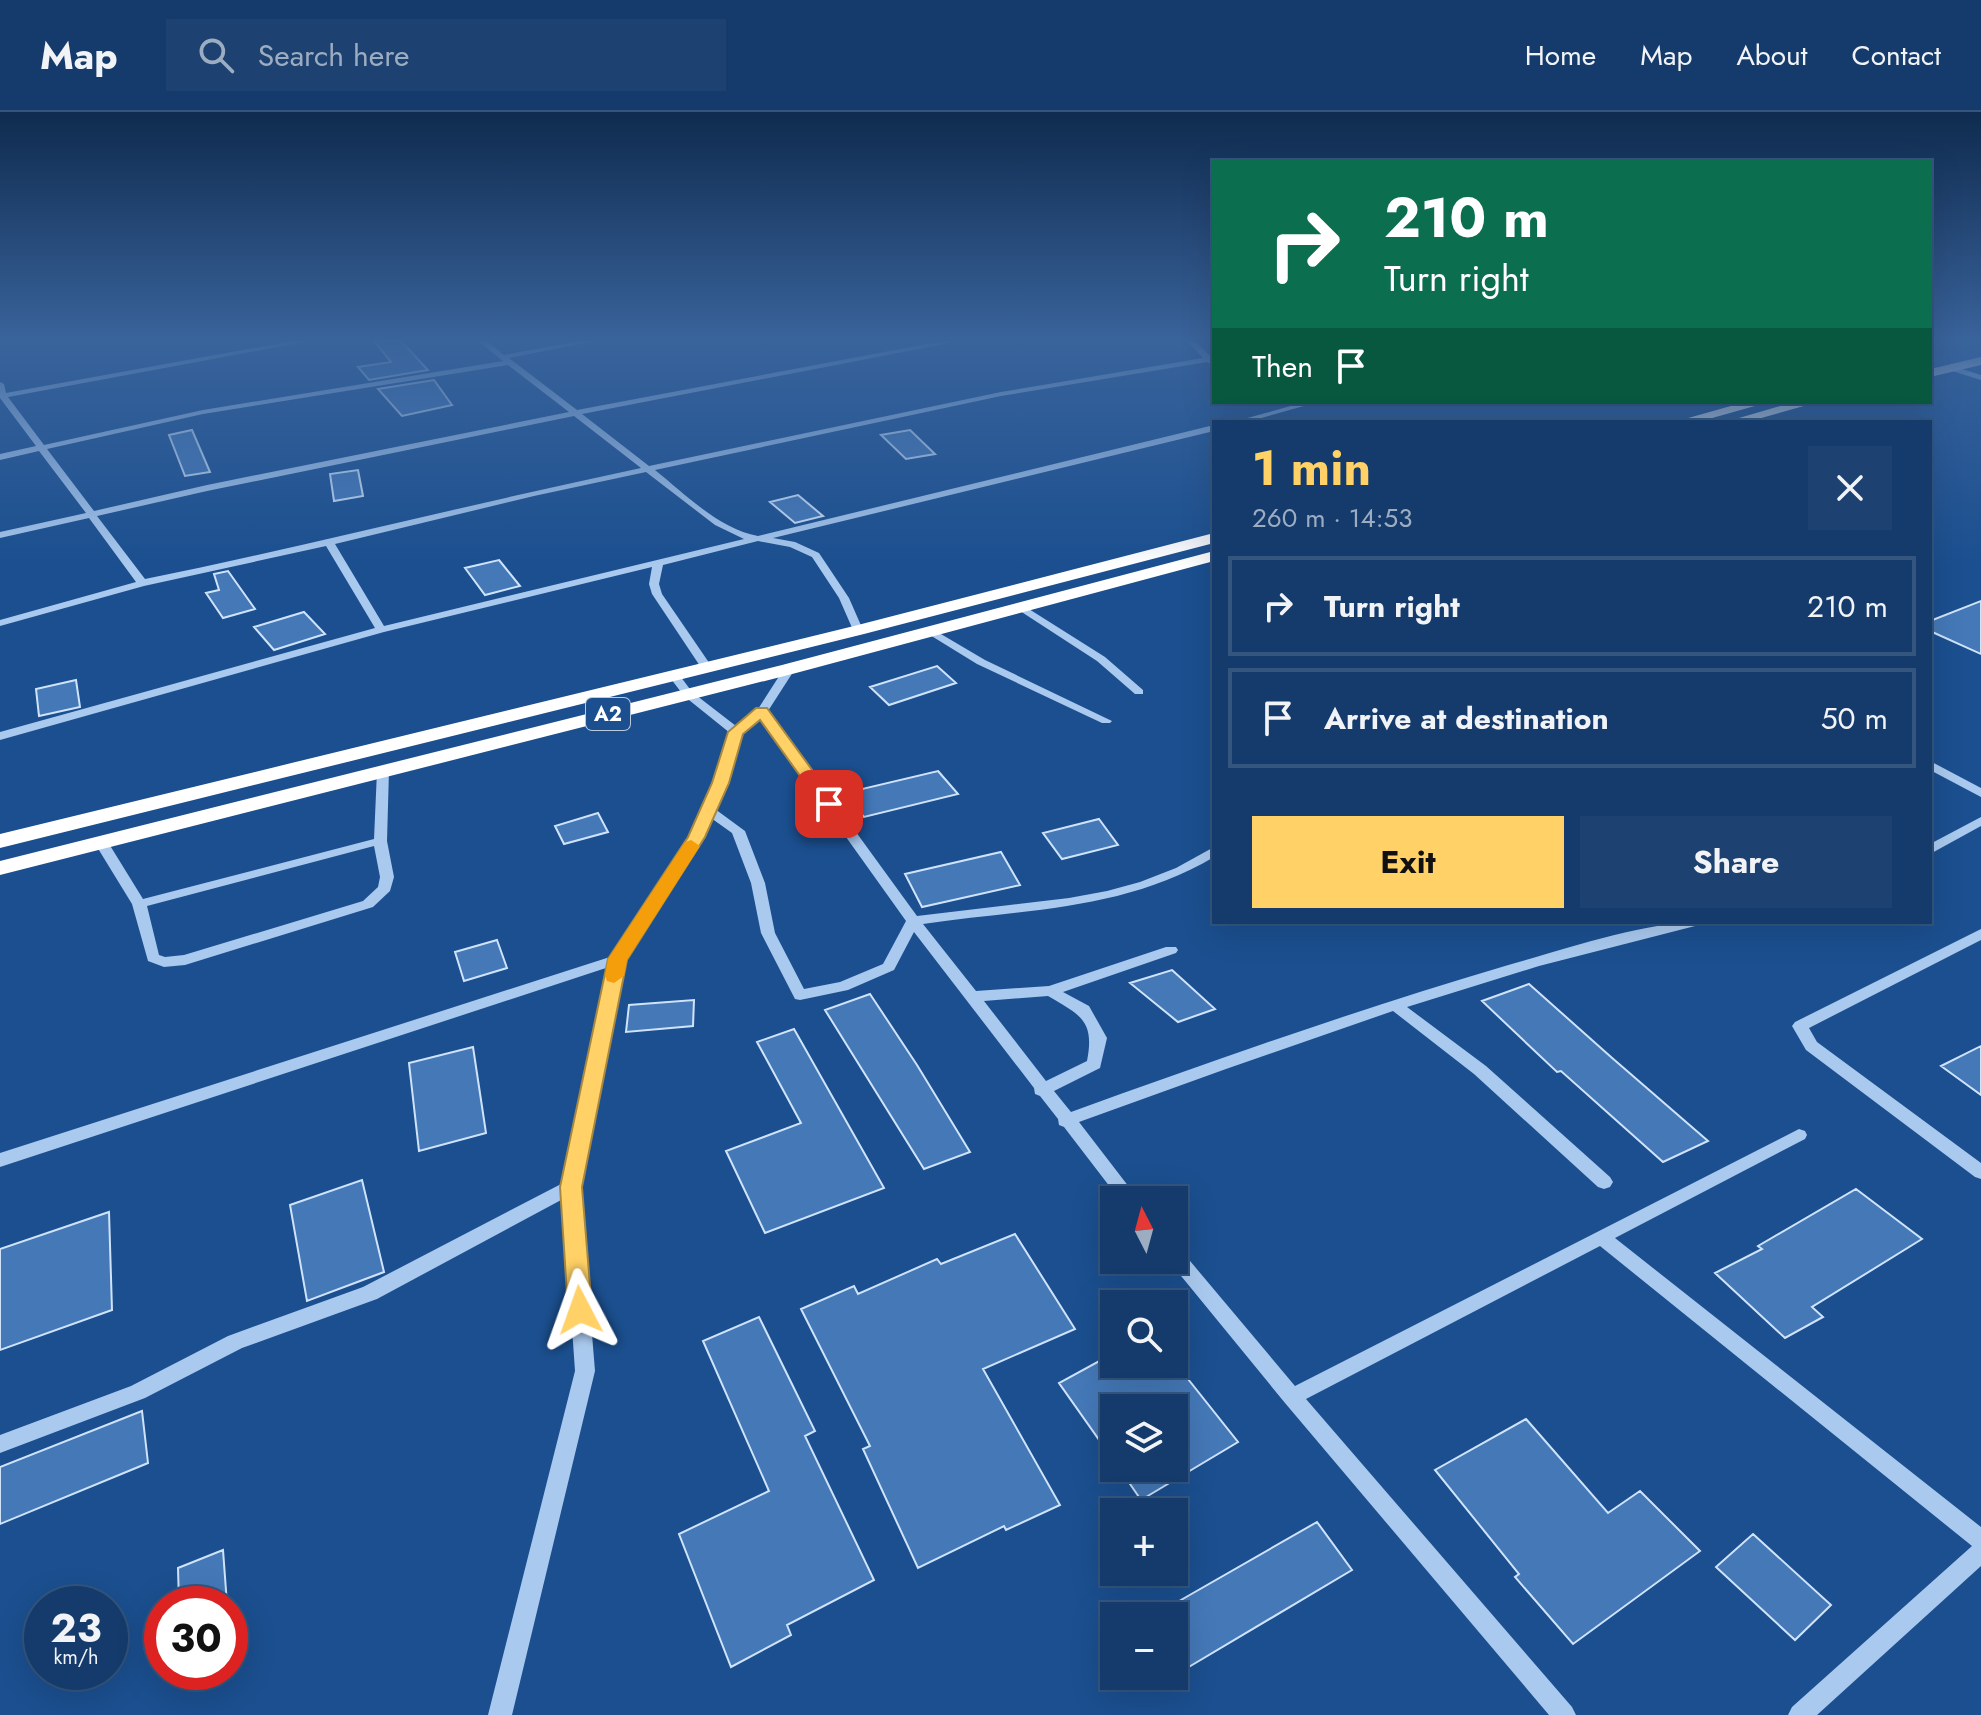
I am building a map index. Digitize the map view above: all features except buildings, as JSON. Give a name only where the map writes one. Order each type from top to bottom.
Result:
[{"type":"highway","name":"A2","points":[[0,841],[858,630],[1212,539]]},
{"type":"highway","name":"A2","points":[[0,868],[789,669],[1212,557]]},
{"type":"street","points":[[17,416],[142,583]]},
{"type":"street","points":[[0,457],[189,416]]},
{"type":"street","points":[[0,535],[558,416]]},
{"type":"street","points":[[581,416],[718,523],[757,540],[792,544],[816,555],[844,598],[858,630]]},
{"type":"street","points":[[0,623],[142,583],[649,468],[897,416]]},
{"type":"street","points":[[0,736],[381,630],[1212,428]]},
{"type":"street","points":[[329,542],[381,630]]},
{"type":"street","points":[[658,563],[654,584],[657,594],[706,667]]},
{"type":"street","points":[[1021,607],[1101,659],[1139,692]]},
{"type":"street","points":[[929,630],[981,662],[1106,721]]},
{"type":"street","points":[[500,1715],[585,1371],[571,1187],[618,959],[696,837],[709,810],[736,732],[762,711],[789,669]]},
{"type":"street","points":[[674,675],[688,694],[736,732]]},
{"type":"street","points":[[762,711],[913,921],[1065,1121],[1118,1186]]},
{"type":"street","points":[[1932,766],[1981,793]]},
{"type":"street","points":[[101,842],[139,904],[153,958],[164,962],[185,960],[368,904],[385,888],[387,877],[380,841],[383,771]]},
{"type":"street","points":[[709,810],[738,831],[758,883],[768,933],[800,995],[843,986],[889,967],[913,921]]},
{"type":"street","points":[[1932,849],[1981,821]]},
{"type":"street","points":[[139,904],[380,841]]},
{"type":"street","points":[[913,921],[1097,895],[1163,879],[1212,852]]},
{"type":"street","points":[[1065,1121],[1210,1067],[1397,1007],[1599,944],[1685,924]]},
{"type":"street","points":[[1981,934],[1800,1026],[1811,1046],[1981,1172]]},
{"type":"street","points":[[971,997],[1050,991],[1171,950]]},
{"type":"street","points":[[0,1160],[618,959]]},
{"type":"street","points":[[1041,1090],[1094,1064],[1099,1038],[1084,1010],[1050,991]]},
{"type":"street","points":[[1397,1007],[1480,1070],[1604,1182]]},
{"type":"street","points":[[1292,1397],[1603,1239],[1799,1135]]},
{"type":"street","points":[[0,1444],[138,1392],[235,1342],[370,1293],[571,1187]]},
{"type":"street","points":[[1603,1239],[1981,1540]]},
{"type":"street","points":[[1188,1271],[1564,1715]]},
{"type":"street","points":[[1800,1715],[1981,1552]]},
{"type":"slow traffic","points":[[614,976],[618,959],[691,846]]},
{"type":"route","points":[[580,1310],[571,1187],[618,959],[696,837],[721,783],[736,732],[762,711],[829,804]]}]
